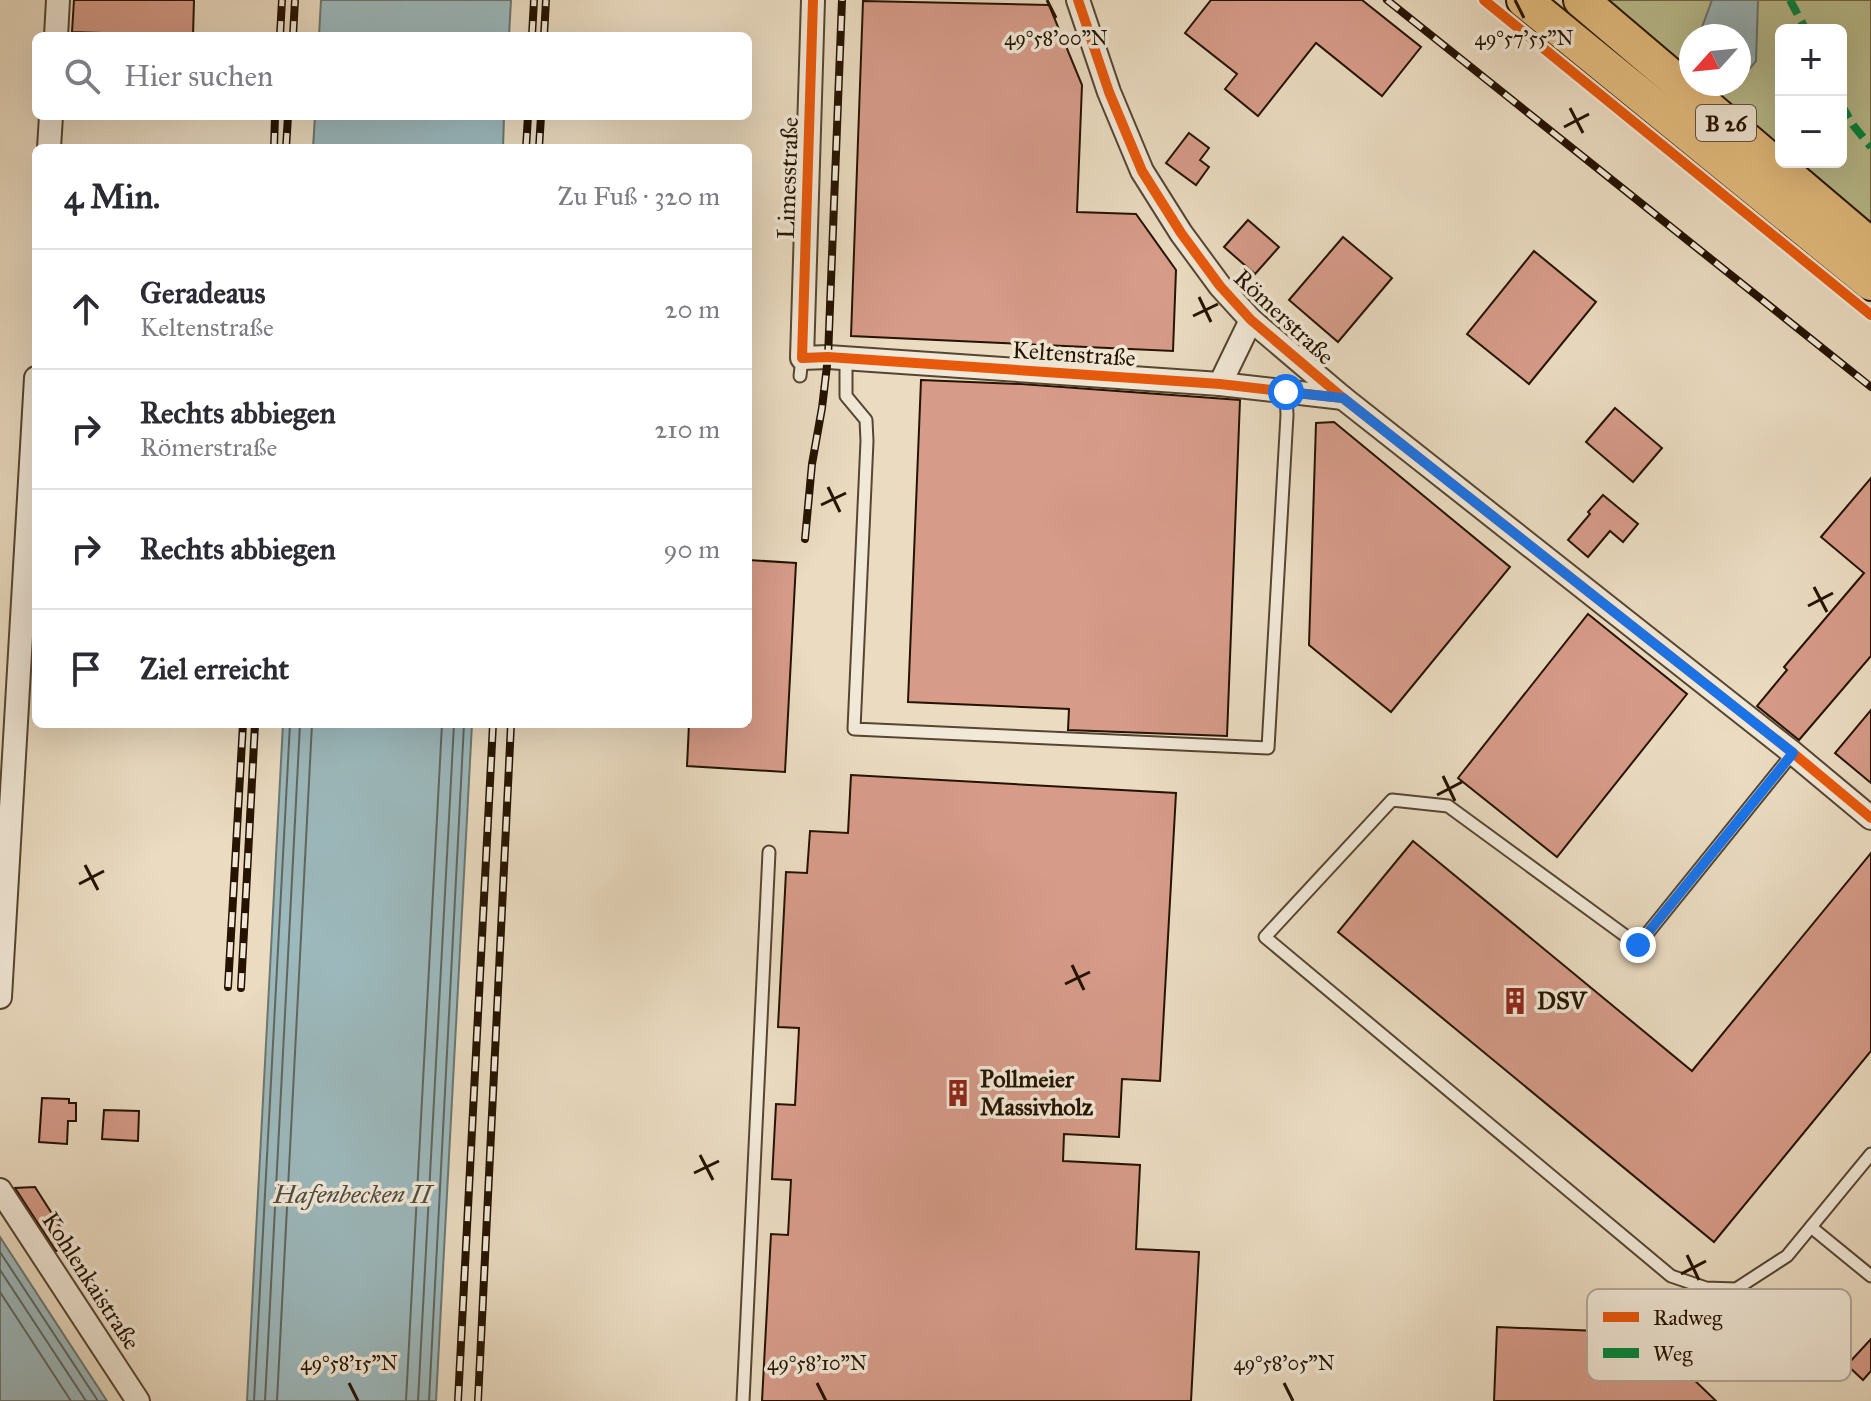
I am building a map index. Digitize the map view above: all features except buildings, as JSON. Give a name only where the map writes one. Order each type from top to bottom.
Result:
[{"type":"main road","points":[[1524,0],[1871,283]]},
{"type":"main road","name":"B 26","points":[[1581,0],[1871,246]]},
{"type":"street","points":[[56,32],[58,0]]},
{"type":"street","name":"Limesstraße","points":[[801,367],[813,0]]},
{"type":"street","name":"Römerstraße","points":[[1078,0],[1109,92],[1142,171],[1181,233],[1220,286],[1251,320],[1343,398],[1871,818]]},
{"type":"street","points":[[49,144],[51,120]]},
{"type":"street","points":[[1220,384],[1251,320]]},
{"type":"street","name":"Keltenstraße","points":[[801,367],[846,358],[1220,384],[1343,398]]},
{"type":"street","points":[[0,997],[32,447]]},
{"type":"street","name":"Kohlenkaistraße","points":[[0,1190],[138,1401]]},
{"type":"lane","points":[[846,358],[846,396],[866,420],[867,441],[854,729],[1268,748],[1286,392]]},
{"type":"lane","points":[[1793,753],[1638,945],[1448,806],[1392,800],[1265,937],[1671,1276],[1706,1288],[1736,1289],[1787,1256],[1871,1154]]},
{"type":"lane","points":[[743,1401],[769,852]]},
{"type":"lane","points":[[1811,1227],[1871,1276]]},
{"type":"green space","points":[[1591,0],[1871,0],[1871,237],[1786,168],[1847,168],[1847,24],[1775,24],[1775,159],[1702,96],[1751,96],[1751,24],[1679,24],[1679,76]]},
{"type":"water","points":[[321,0],[511,0],[509,32],[319,32]]},
{"type":"water","points":[[1712,0],[1758,0],[1756,61],[1751,67],[1751,24],[1703,24]]},
{"type":"water","points":[[315,120],[504,120],[503,144],[313,144]]},
{"type":"water","name":"Hafenbecken II","points":[[283,728],[472,728],[436,1401],[247,1401]]},
{"type":"water","points":[[0,1237],[107,1401],[0,1401]]},
{"type":"railway","points":[[280,32],[282,0]]},
{"type":"railway","points":[[293,32],[295,0]]},
{"type":"railway","points":[[532,32],[534,0]]},
{"type":"railway","points":[[544,32],[546,0]]},
{"type":"railway","points":[[805,539],[812,464],[828,357],[842,0]]},
{"type":"railway","points":[[1387,0],[1871,387]]},
{"type":"railway","points":[[274,144],[275,120]]},
{"type":"railway","points":[[286,144],[288,120]]},
{"type":"railway","points":[[526,144],[528,120]]},
{"type":"railway","points":[[539,144],[541,120]]},
{"type":"railway","points":[[228,987],[243,728]]},
{"type":"railway","points":[[241,988],[255,728]]},
{"type":"railway","points":[[458,1401],[493,728]]},
{"type":"railway","points":[[478,1401],[511,728]]},
{"type":"marked path","points":[[1790,0],[1803,24]]},
{"type":"marked path","points":[[1847,114],[1871,147]]},
{"type":"cycle path","points":[[813,0],[802,358],[828,357],[1220,384],[1342,398]]},
{"type":"cycle path","points":[[1078,0],[1109,92],[1142,171],[1181,233],[1220,286],[1251,320],[1343,398],[1871,818]]},
{"type":"cycle path","points":[[1484,0],[1871,315]]},
{"type":"place","name":"DSV","points":[[1515,1001]]},
{"type":"place","name":"Pollmeier Massivholz","points":[[958,1093]]},
{"type":"route","points":[[1286,392],[1343,398],[1793,753],[1638,945]]}]
